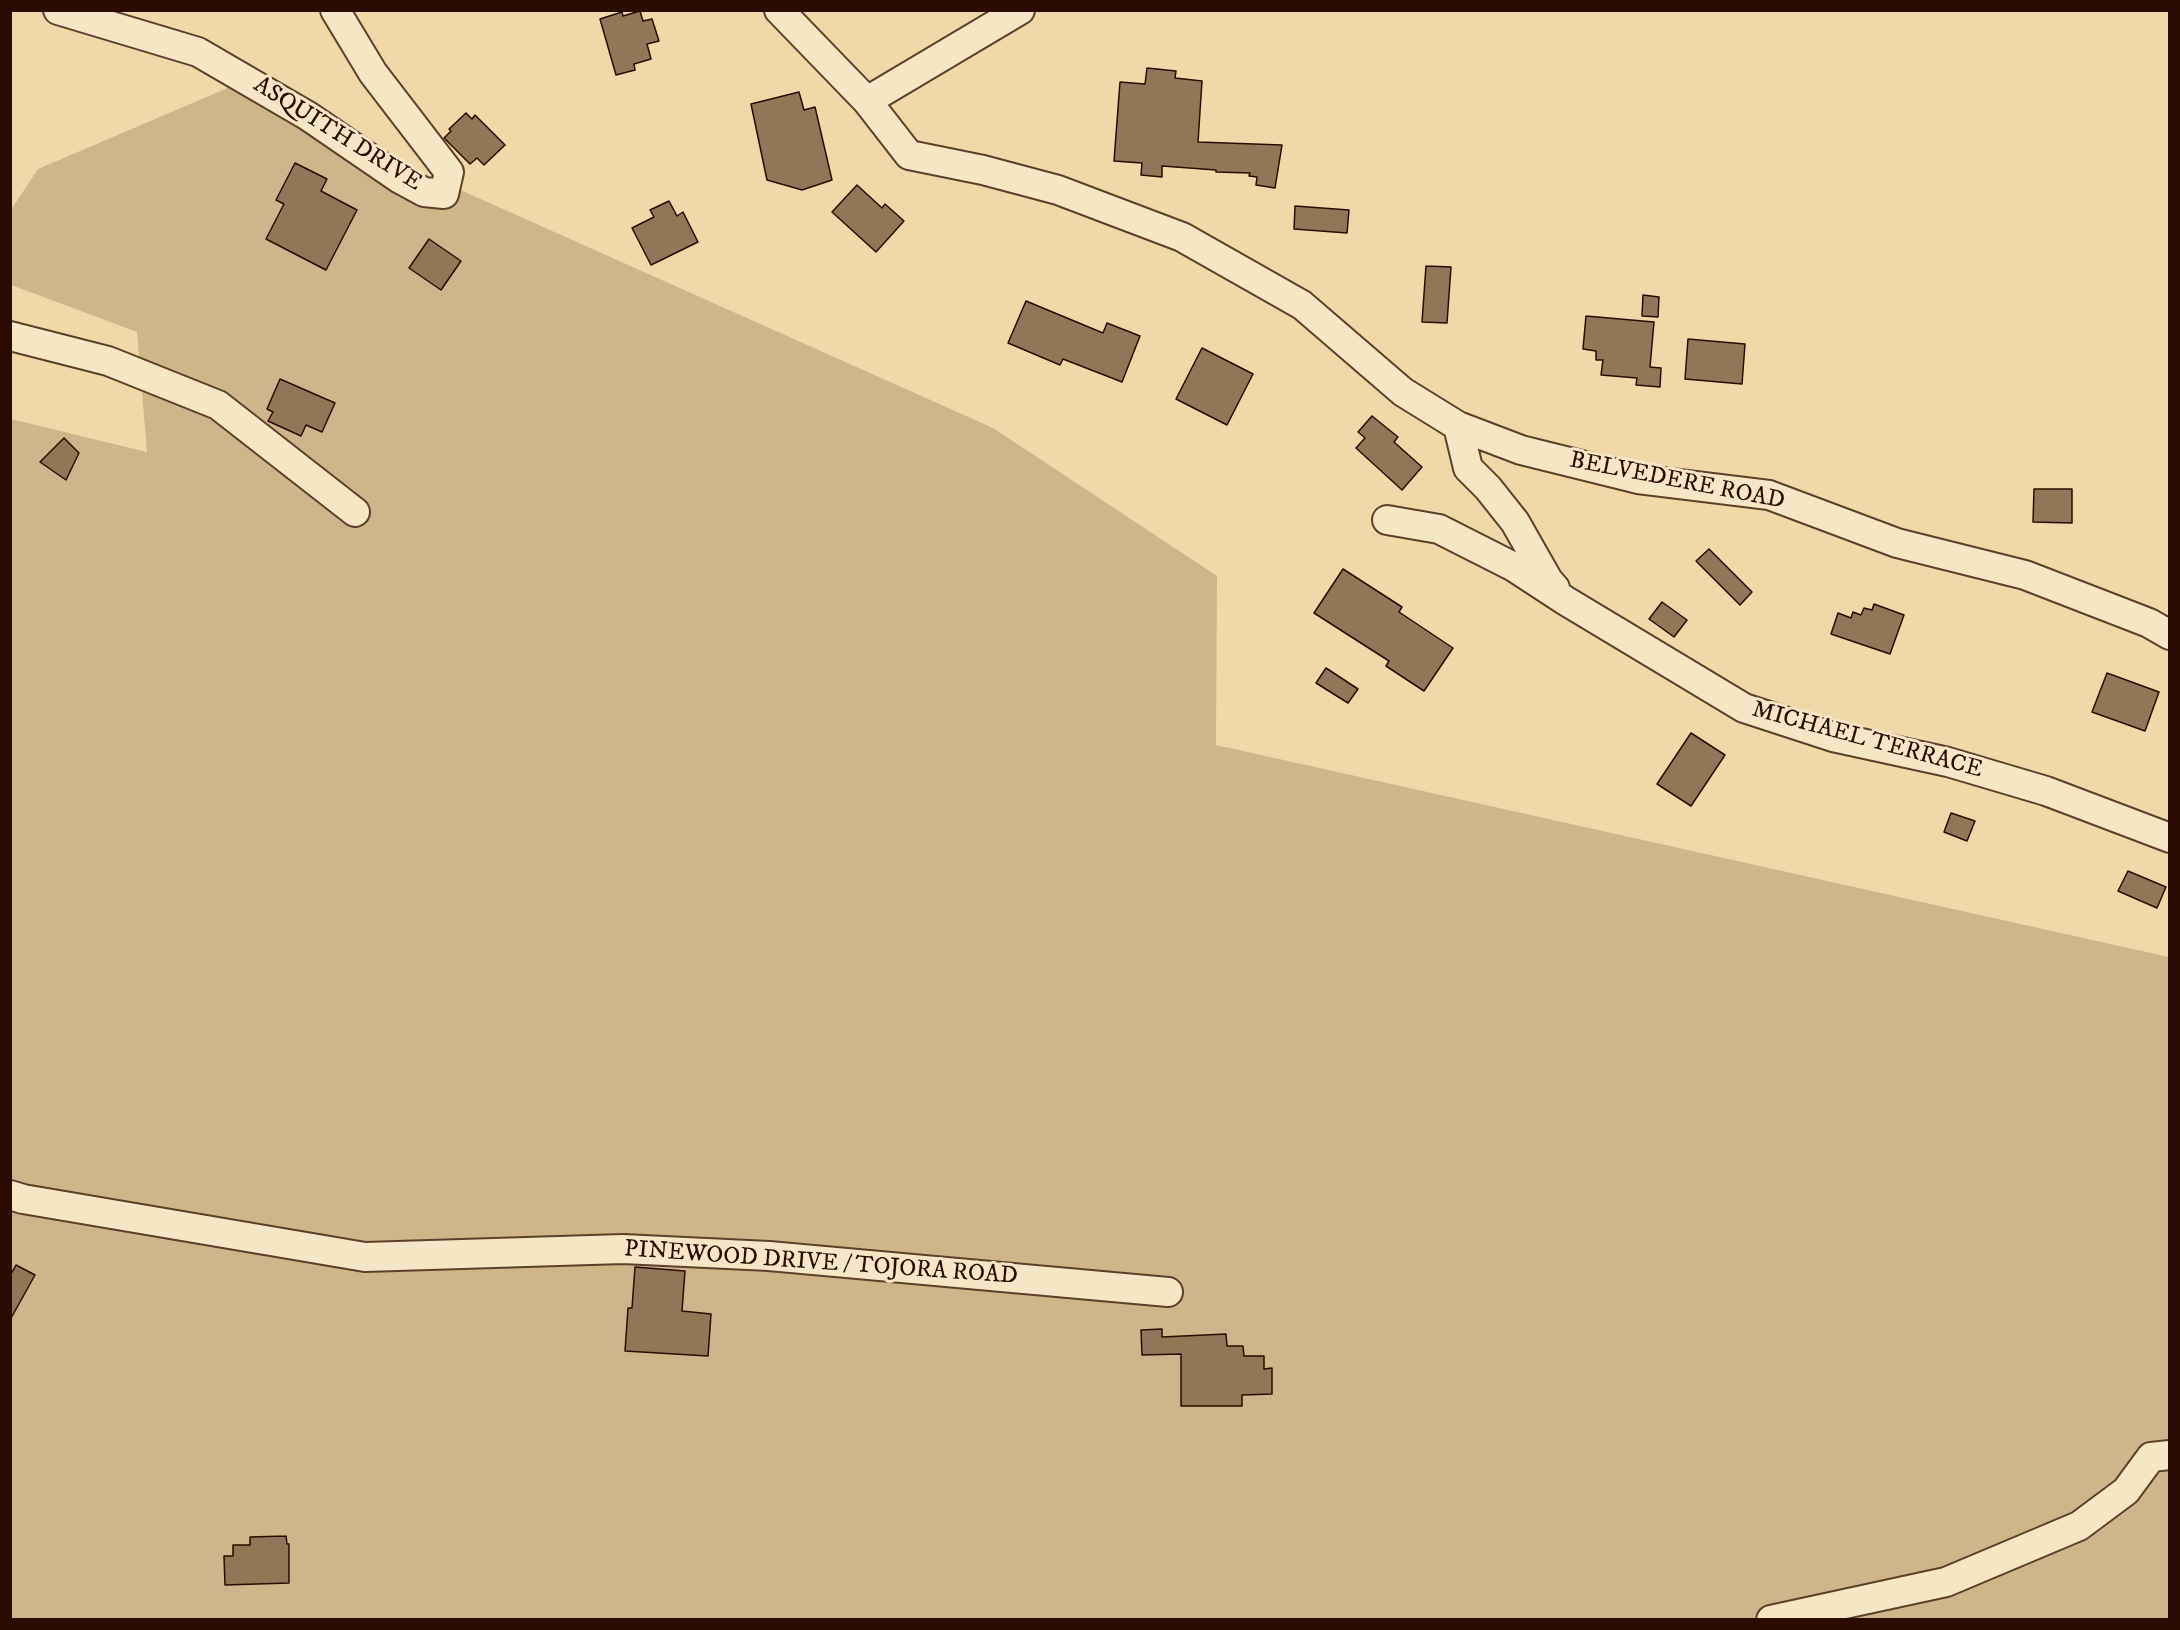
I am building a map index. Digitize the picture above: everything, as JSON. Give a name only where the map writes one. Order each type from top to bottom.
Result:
[{"type":"street","name":"ASQUITH DRIVE","points":[[58,10],[198,52],[308,116],[400,179],[424,192],[444,194],[449,172],[373,73],[335,10]]},
{"type":"street","points":[[779,10],[867,101],[1020,10]]},
{"type":"street","name":"BELVEDERE ROAD","points":[[867,101],[909,155],[983,170],[1058,190],[1182,237],[1302,305],[1403,392],[1458,426],[1521,450],[1638,479],[1769,495],[1897,543],[2025,575],[2149,623],[2169,634]]},
{"type":"street","points":[[10,336],[108,361],[218,405],[355,512]]},
{"type":"street","points":[[1458,426],[1468,468],[1515,522],[1548,580],[1566,601]]},
{"type":"street","name":"MICHAEL TERRACE","points":[[1387,520],[1439,529],[1514,567],[1566,601],[1744,708],[1833,736],[1948,762],[2046,791],[2169,838]]},
{"type":"street","name":"PINEWOOD DRIVE / TOJORA ROAD","points":[[10,1195],[365,1257],[623,1249],[769,1256],[1168,1292]]},
{"type":"street","points":[[1771,1620],[1946,1582],[2079,1526],[2126,1491],[2151,1457],[2169,1455]]},
{"type":"shaded area","points":[[230,87],[993,428],[1217,576],[1216,745],[2169,957],[2169,1619],[11,1620],[11,419],[147,452],[137,332],[11,285],[11,210],[38,169]]},
{"type":"building","points":[[640,11],[643,21],[652,19],[659,41],[647,44],[651,59],[634,64],[635,70],[616,75],[600,19],[622,12],[623,16]]},
{"type":"building","points":[[1147,68],[1176,71],[1175,78],[1202,81],[1198,142],[1282,145],[1275,188],[1256,185],[1257,177],[1249,176],[1250,173],[1162,166],[1162,177],[1141,175],[1142,163],[1114,161],[1120,82],[1145,84]]},
{"type":"building","points":[[799,92],[804,110],[815,107],[832,180],[802,190],[767,180],[751,104]]},
{"type":"building","points":[[466,113],[472,119],[475,115],[505,145],[484,165],[477,158],[470,164],[444,138],[451,131],[449,129]]},
{"type":"building","points":[[295,163],[327,179],[321,191],[357,210],[326,270],[266,239],[284,204],[276,200]]},
{"type":"building","points":[[857,185],[882,208],[885,204],[904,221],[876,252],[832,212]]},
{"type":"building","points":[[669,201],[677,216],[683,212],[698,242],[651,265],[632,228],[654,217],[650,210]]},
{"type":"building","points":[[1295,206],[1349,210],[1347,233],[1294,229]]},
{"type":"building","points":[[429,239],[461,261],[441,290],[409,268]]},
{"type":"building","points":[[1426,266],[1451,267],[1447,323],[1422,322]]},
{"type":"building","points":[[1643,295],[1659,297],[1658,317],[1642,316]]},
{"type":"building","points":[[1026,301],[1103,333],[1107,323],[1140,336],[1122,382],[1063,359],[1060,365],[1008,343]]},
{"type":"building","points":[[1586,316],[1654,322],[1650,367],[1661,368],[1660,387],[1636,385],[1637,378],[1601,375],[1603,360],[1596,360],[1596,351],[1583,349]]},
{"type":"building","points":[[1688,339],[1745,344],[1742,384],[1685,379]]},
{"type":"building","points":[[1202,348],[1253,374],[1227,425],[1176,399]]},
{"type":"building","points":[[280,379],[335,403],[322,432],[306,425],[301,436],[268,421],[273,412],[267,409]]},
{"type":"building","points":[[1372,416],[1398,437],[1394,442],[1422,467],[1402,490],[1356,448],[1365,438],[1358,432]]},
{"type":"building","points":[[64,438],[79,453],[66,480],[40,462]]},
{"type":"building","points":[[2034,489],[2072,489],[2072,523],[2033,522]]},
{"type":"building","points":[[1709,549],[1752,592],[1740,605],[1696,561]]},
{"type":"building","points":[[1343,569],[1402,607],[1399,612],[1453,648],[1424,691],[1386,666],[1389,661],[1314,613]]},
{"type":"building","points":[[1662,602],[1687,620],[1674,637],[1649,619]]},
{"type":"building","points":[[1874,604],[1904,615],[1890,654],[1831,634],[1838,613],[1851,618],[1853,612],[1861,615],[1864,608],[1872,610]]},
{"type":"building","points":[[1326,668],[1358,689],[1348,703],[1316,683]]},
{"type":"building","points":[[2107,673],[2159,692],[2145,731],[2092,712]]},
{"type":"building","points":[[1691,733],[1725,755],[1691,806],[1657,784]]},
{"type":"building","points":[[1951,813],[1975,821],[1967,841],[1944,832]]},
{"type":"building","points":[[2128,871],[2166,887],[2157,908],[2118,891]]},
{"type":"building","points":[[16,1265],[35,1275],[10,1320],[10,1276]]},
{"type":"building","points":[[635,1267],[685,1271],[682,1311],[711,1314],[708,1356],[625,1351],[628,1308],[632,1308]]},
{"type":"building","points":[[1162,1329],[1162,1337],[1226,1334],[1227,1346],[1243,1346],[1244,1356],[1264,1356],[1264,1369],[1272,1368],[1272,1394],[1242,1395],[1242,1406],[1181,1406],[1181,1354],[1142,1355],[1141,1330]]},
{"type":"building","points":[[286,1536],[287,1544],[289,1544],[289,1583],[225,1585],[224,1556],[233,1556],[233,1545],[250,1545],[250,1537]]}]
